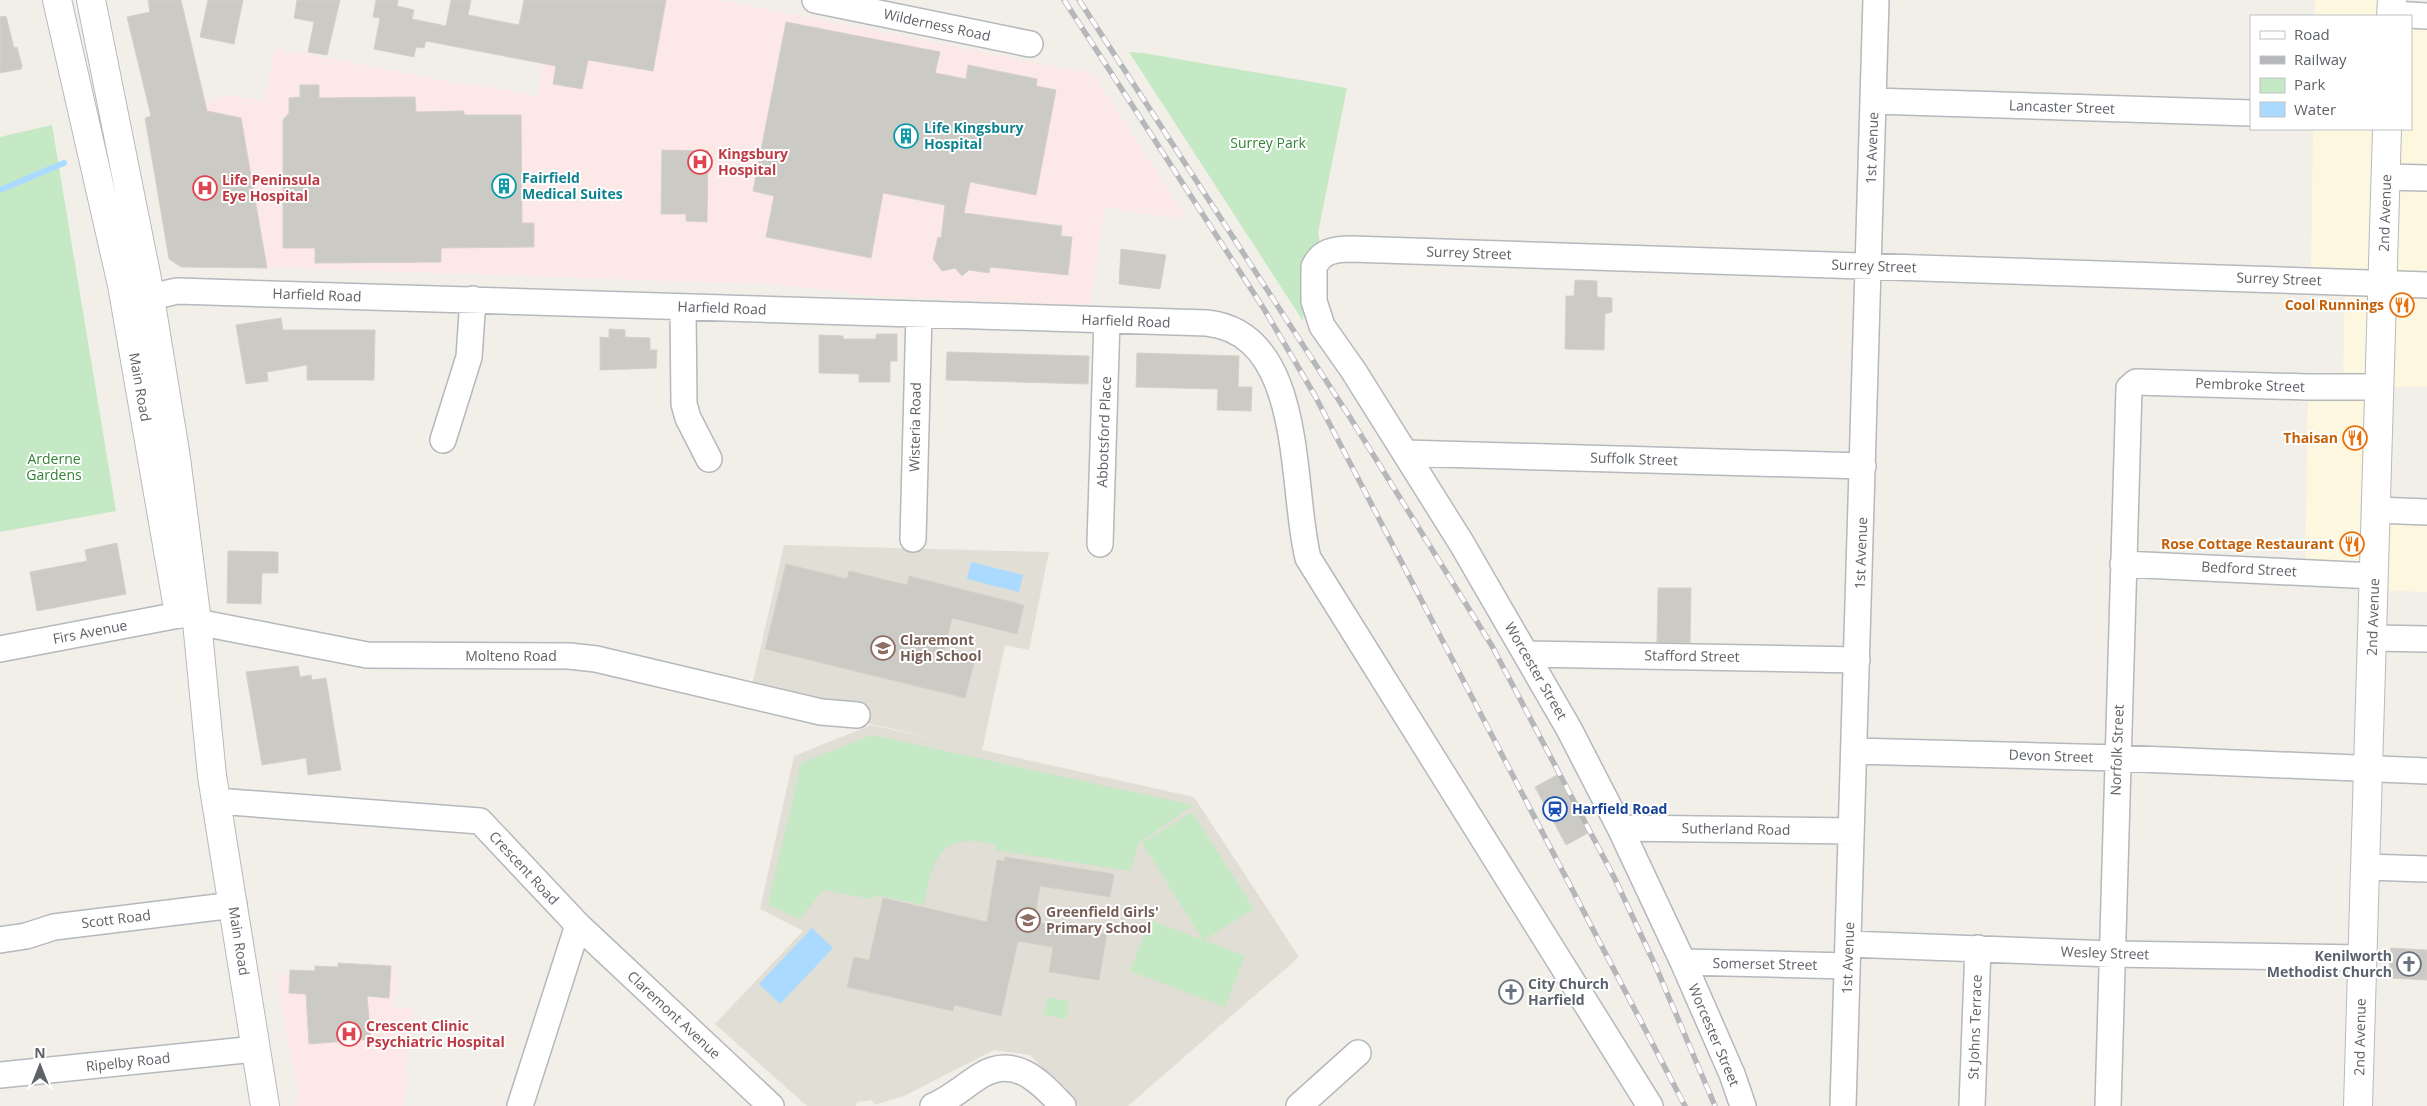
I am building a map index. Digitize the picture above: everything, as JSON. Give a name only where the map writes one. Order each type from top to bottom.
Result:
[{"type":"main road","name":"Main Road","points":[[58,0],[138,301]]},
{"type":"main road","name":"Main Road","points":[[91,0],[109,80],[138,301],[188,618],[195,714],[214,789],[265,1106]]},
{"type":"main road","name":"2nd Avenue","points":[[2358,1106],[2387,130]]},
{"type":"street","name":"Wilderness Road","points":[[816,0],[1030,44]]},
{"type":"street","name":"1st Avenue","points":[[1843,1106],[1858,660],[1876,0]]},
{"type":"street","points":[[2392,10],[2427,16]]},
{"type":"street","name":"Lancaster Street","points":[[1873,101],[2250,112]]},
{"type":"street","points":[[2386,177],[2427,178]]},
{"type":"street","name":"Surrey Street","points":[[1323,255],[1335,250],[1351,249],[2383,282],[2427,285]]},
{"type":"street","name":"Worcester Street","points":[[1323,255],[1314,267],[1314,301],[1317,315],[1405,453],[1527,654],[1620,828],[1683,962],[1732,1074],[1743,1106]]},
{"type":"street","name":"Harfield Road","points":[[138,301],[177,291],[473,299],[1107,320],[1222,325],[1238,332],[1263,356],[1284,396],[1290,423],[1302,536],[1308,558],[1650,1106]]},
{"type":"street","points":[[443,440],[468,364],[473,299]]},
{"type":"street","points":[[683,307],[684,404],[688,418],[710,459]]},
{"type":"street","name":"Wisteria Road","points":[[913,539],[919,314]]},
{"type":"street","name":"Abbotsford Place","points":[[1100,544],[1107,320]]},
{"type":"street","name":"Pembroke Street","points":[[2128,394],[2131,384],[2136,382],[2317,387],[2380,386]]},
{"type":"street","name":"Norfolk Street","points":[[2108,1106],[2128,394]]},
{"type":"street","name":"Suffolk Street","points":[[1405,453],[1863,466]]},
{"type":"street","points":[[2376,510],[2427,512]]},
{"type":"street","name":"Bedford Street","points":[[2123,564],[2374,576]]},
{"type":"street","name":"Firs Avenue","points":[[0,649],[188,618]]},
{"type":"street","name":"Molteno Road","points":[[188,618],[367,655],[569,656],[596,659],[821,712],[858,715]]},
{"type":"street","points":[[2373,638],[2427,639]]},
{"type":"street","name":"Stafford Street","points":[[1527,654],[1858,660]]},
{"type":"street","name":"Devon Street","points":[[1854,751],[2118,758],[2427,771]]},
{"type":"street","name":"Crescent Road","points":[[214,789],[480,822],[578,925]]},
{"type":"street","name":"Sutherland Road","points":[[1620,828],[1851,831]]},
{"type":"street","points":[[2366,866],[2427,869]]},
{"type":"street","name":"Scott Road","points":[[0,940],[26,936],[54,927],[234,905]]},
{"type":"street","points":[[520,1106],[578,925]]},
{"type":"street","name":"Claremont Avenue","points":[[578,925],[771,1106]]},
{"type":"street","name":"Wesley Street","points":[[1848,955],[1978,948],[2112,954],[2362,958]]},
{"type":"street","name":"St Johns Terrace","points":[[1972,1106],[1978,948]]},
{"type":"street","name":"Somerset Street","points":[[1683,962],[1848,955]]},
{"type":"street","name":"Ripelby Road","points":[[0,1075],[256,1049]]},
{"type":"street","points":[[1299,1106],[1358,1054]]},
{"type":"street","points":[[933,1106],[991,1070],[1012,1069],[1026,1072],[1044,1086],[1063,1106]]},
{"type":"shaded area","name":"Kingsbury Hospital","points":[[556,0],[720,0],[1093,74],[1187,218],[1105,207],[1090,305],[881,297],[783,285],[267,267],[181,267],[169,259],[145,118],[228,95],[264,101],[275,48],[473,86],[474,84],[537,96]]},
{"type":"shaded area","points":[[2315,0],[2392,0],[2427,16],[2427,387],[2392,387],[2376,509],[2427,512],[2427,592],[2374,590],[2305,572],[2308,387],[2343,387],[2345,282],[2311,280],[2313,130],[2412,130],[2412,15],[2315,15]]},
{"type":"shaded area","name":"Greenfield Girls' Primary School","points":[[784,545],[1049,552],[1029,650],[1005,645],[982,750],[1194,797],[1299,957],[1128,1106],[1078,1106],[1030,1055],[994,1050],[904,1096],[874,1105],[872,1100],[857,1102],[856,1106],[807,1106],[715,1024],[803,931],[760,909],[794,756],[871,725],[949,742],[858,721],[752,685]]},
{"type":"shaded area","name":"Crescent Clinic Psychiatric Hospital","points":[[338,963],[396,966],[397,987],[393,1007],[413,1009],[405,1071],[408,1072],[404,1106],[294,1106],[300,1095],[287,1038],[277,973],[290,974],[290,970],[315,971],[315,966],[337,967]]},
{"type":"green space","name":"Surrey Park","points":[[1129,52],[1347,88],[1318,233],[1321,246],[1306,270],[1303,321]]},
{"type":"green space","name":"Arderne Gardens","points":[[52,125],[116,511],[0,532],[0,137]]},
{"type":"green space","points":[[872,735],[1193,805],[1139,843],[1130,871],[996,850],[996,845],[977,841],[965,841],[954,844],[939,856],[934,865],[924,905],[876,895],[871,899],[823,890],[800,919],[768,905],[801,763]]},
{"type":"green space","points":[[1192,812],[1254,909],[1204,940],[1245,956],[1225,1007],[1130,971],[1150,920],[1203,940],[1142,843]]},
{"type":"green space","points":[[1047,997],[1069,1001],[1066,1019],[1044,1015]]},
{"type":"water","points":[[971,562],[1023,575],[1019,592],[967,579]]},
{"type":"water","points":[[812,928],[833,948],[780,1004],[759,984]]},
{"type":"building","name":"Life Peninsula Eye Hospital","points":[[148,0],[181,0],[207,111],[241,118],[267,268],[181,267],[169,259],[145,118],[151,116],[127,17],[150,12]]},
{"type":"building","points":[[208,0],[243,0],[234,44],[200,37]]},
{"type":"building","points":[[297,0],[340,0],[327,55],[308,52],[314,22],[294,18]]},
{"type":"building","points":[[376,0],[398,0],[397,6],[414,10],[412,19],[446,26],[451,0],[471,0],[468,15],[519,25],[524,0],[666,0],[653,71],[588,60],[582,89],[553,84],[556,66],[426,41],[424,48],[416,47],[414,57],[374,49],[380,18],[373,17]]},
{"type":"building","points":[[6,16],[14,48],[17,47],[22,66],[21,69],[0,73],[0,17]]},
{"type":"building","name":"Life Kingsbury Hospital","points":[[786,22],[940,52],[935,73],[966,79],[968,65],[1037,79],[1036,86],[1056,90],[1036,195],[970,182],[964,213],[1062,226],[1061,236],[1072,237],[1068,275],[990,267],[989,273],[969,270],[962,276],[955,268],[942,271],[933,259],[938,237],[941,238],[945,205],[883,193],[871,258],[766,237],[774,196],[753,191]]},
{"type":"building","points":[[300,85],[319,85],[319,98],[415,97],[416,112],[464,111],[464,115],[521,115],[522,223],[534,223],[534,247],[441,248],[441,262],[315,263],[315,248],[283,248],[283,120],[289,113],[289,98],[300,97]]},
{"type":"building","points":[[662,150],[708,151],[707,222],[686,221],[686,214],[661,214]]},
{"type":"building","points":[[1121,249],[1166,255],[1160,289],[1119,284]]},
{"type":"building","points":[[1575,280],[1597,281],[1597,297],[1612,298],[1612,312],[1605,314],[1604,350],[1565,349],[1566,296],[1574,296]]},
{"type":"building","points":[[281,318],[283,330],[375,330],[374,380],[307,380],[307,365],[267,372],[268,381],[246,384],[236,325]]},
{"type":"building","points":[[609,329],[625,330],[625,337],[650,338],[650,350],[657,350],[656,368],[600,370],[600,337],[609,338]]},
{"type":"building","points":[[876,334],[897,334],[897,361],[890,361],[890,382],[859,382],[859,374],[819,373],[819,335],[843,336],[843,339],[876,339]]},
{"type":"building","points":[[947,352],[1089,356],[1088,384],[946,380]]},
{"type":"building","points":[[1137,353],[1239,356],[1238,387],[1252,387],[1251,411],[1217,410],[1218,389],[1136,387]]},
{"type":"building","points":[[117,543],[126,594],[37,611],[30,572],[87,561],[85,550]]},
{"type":"building","points":[[228,551],[278,552],[278,573],[262,573],[261,604],[227,603]]},
{"type":"building","points":[[786,564],[847,579],[849,571],[907,585],[909,576],[1024,605],[1017,634],[952,618],[943,656],[974,663],[965,698],[765,649]]},
{"type":"building","points":[[1658,588],[1691,588],[1690,643],[1657,642]]},
{"type":"building","points":[[298,666],[300,677],[311,675],[312,680],[326,678],[341,770],[308,775],[306,758],[262,765],[246,672]]},
{"type":"building","points":[[1557,775],[1588,833],[1566,845],[1535,787]]},
{"type":"building","points":[[1005,857],[1114,874],[1110,897],[1040,886],[1034,922],[1107,934],[1099,980],[1049,972],[1053,947],[1018,941],[1001,1016],[954,1005],[953,1011],[847,987],[854,957],[869,960],[883,898],[987,922],[997,860],[1004,861]]},
{"type":"building","name":"Kenilworth Methodist Church","points":[[2391,948],[2427,950],[2427,980],[2389,978]]},
{"type":"building","points":[[338,963],[391,966],[389,998],[367,996],[371,1039],[309,1044],[306,994],[289,993],[290,970],[315,971],[315,966],[338,967]]},
{"type":"waterway","points":[[0,190],[64,163]]},
{"type":"railway","points":[[1064,0],[1264,309],[1314,394],[1685,1106]]},
{"type":"railway","points":[[1079,0],[1351,419],[1492,646],[1615,879],[1656,967],[1715,1106]]},
{"type":"place","name":"Life Kingsbury Hospital","points":[[906,136]]},
{"type":"place","name":"Kingsbury Hospital","points":[[700,162]]},
{"type":"place","name":"Fairfield Medical Suites","points":[[504,186]]},
{"type":"place","name":"Life Peninsula Eye Hospital","points":[[205,188]]},
{"type":"place","name":"Cool Runnings","points":[[2402,305]]},
{"type":"place","name":"Thaisan","points":[[2355,438]]},
{"type":"place","name":"Rose Cottage Restaurant","points":[[2352,544]]},
{"type":"place","name":"Claremont High School","points":[[883,648]]},
{"type":"place","name":"Harfield Road","points":[[1555,809]]},
{"type":"place","name":"Greenfield Girls' Primary School","points":[[1028,920]]},
{"type":"place","name":"Kenilworth Methodist Church","points":[[2409,964]]},
{"type":"place","name":"City Church Harfield","points":[[1511,992]]},
{"type":"place","name":"Crescent Clinic Psychiatric Hospital","points":[[349,1034]]}]
